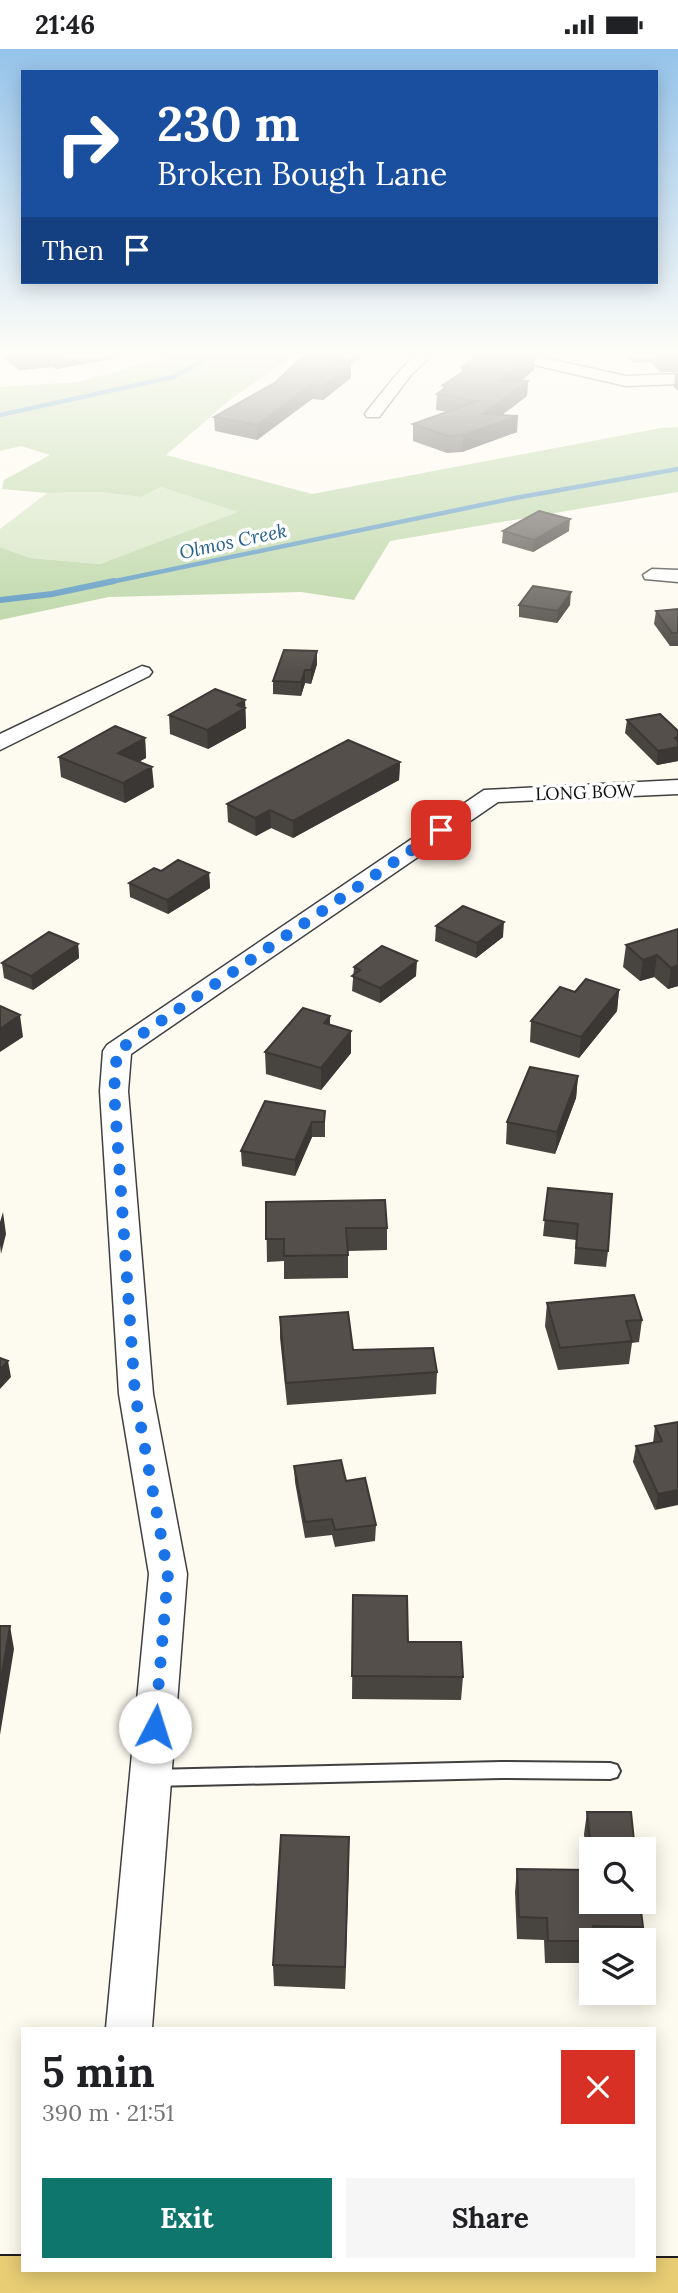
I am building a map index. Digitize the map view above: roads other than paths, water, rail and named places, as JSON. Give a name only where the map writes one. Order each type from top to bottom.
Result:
[{"type":"main road","points":[[0,2288],[107,2292],[678,2290]]},
{"type":"street","points":[[652,575],[678,576]]},
{"type":"street","points":[[0,743],[142,672]]},
{"type":"street","name":"LONG BOW","points":[[151,1778],[168,1574],[135,1394],[114,1091],[117,1051],[492,795],[678,787]]},
{"type":"street","points":[[130,2027],[151,1778]]},
{"type":"street","points":[[107,2292],[109,2272]]},
{"type":"lane","points":[[151,1778],[501,1770],[610,1771]]},
{"type":"waterway","name":"Olmos Creek","points":[[106,583],[515,498],[678,469]]},
{"type":"waterway","name":"Olmos Creek","points":[[0,600],[52,594],[114,581]]}]
